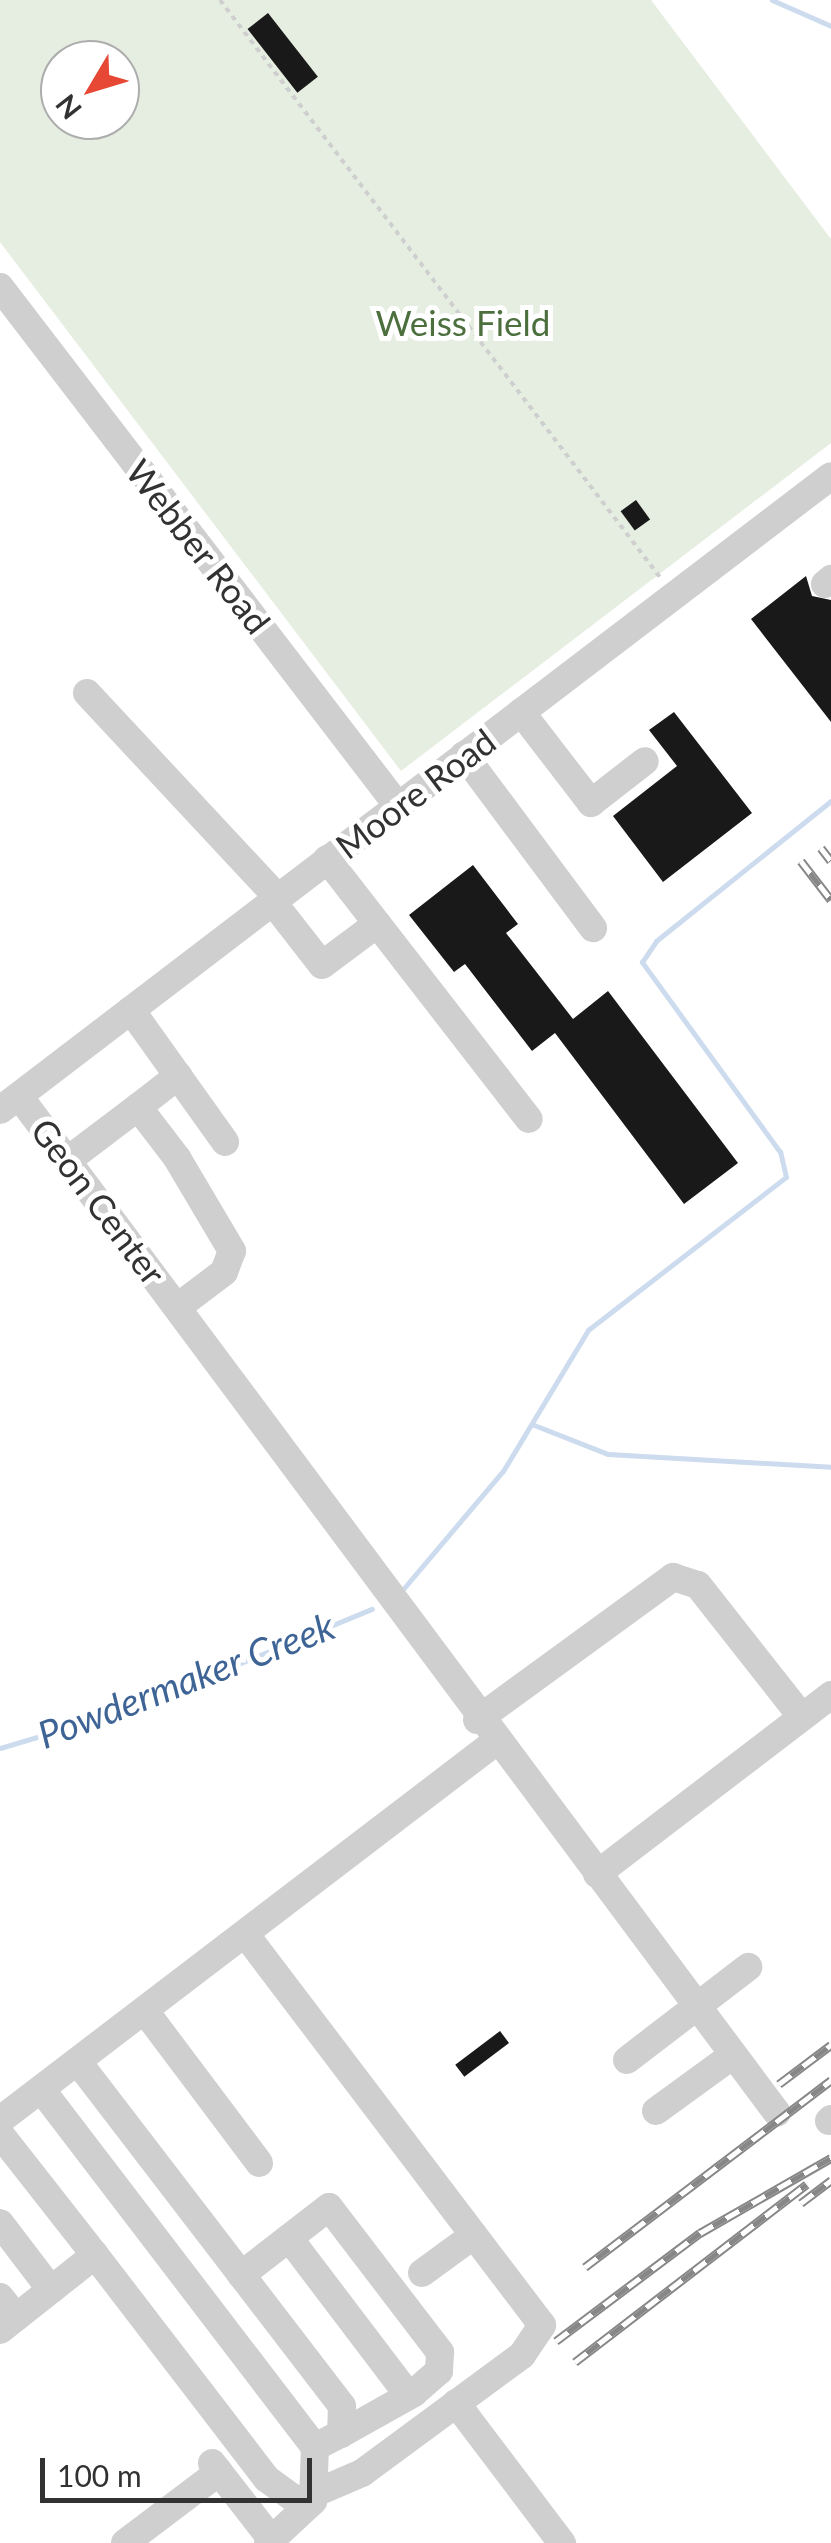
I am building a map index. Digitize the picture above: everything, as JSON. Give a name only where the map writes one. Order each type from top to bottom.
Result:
[{"type":"street","name":"Webber Road","points":[[0,287],[398,806]]},
{"type":"street","name":"Moore Road","points":[[10,1103],[831,477]]},
{"type":"street","points":[[88,693],[275,899],[322,965],[378,924]]},
{"type":"street","points":[[521,712],[591,802],[645,761]]},
{"type":"street","points":[[464,755],[593,928]]},
{"type":"street","points":[[327,860],[529,1119]]},
{"type":"street","points":[[131,1010],[224,1142]]},
{"type":"street","points":[[68,1160],[178,1076]]},
{"type":"street","name":"Geon Center","points":[[10,1103],[68,1160],[179,1306],[485,1731],[777,2113]]},
{"type":"street","points":[[138,1107],[232,1250],[224,1272],[179,1306]]},
{"type":"street","points":[[0,2120],[245,1934],[674,1577],[698,1584],[802,1717]]},
{"type":"street","points":[[597,1874],[831,1695]]},
{"type":"street","points":[[125,2543],[216,2468],[270,2542],[313,2501],[522,2354],[542,2325],[245,1934]]},
{"type":"street","points":[[626,2060],[748,1967]]},
{"type":"street","points":[[145,2011],[260,2163]]},
{"type":"street","points":[[656,2111],[733,2055]]},
{"type":"street","points":[[78,2062],[342,2406],[341,2434]]},
{"type":"street","points":[[40,2089],[315,2447],[313,2501]]},
{"type":"street","points":[[0,2134],[267,2480],[313,2501]]},
{"type":"street","points":[[241,2275],[329,2207],[440,2352],[439,2371],[409,2396],[315,2447]]},
{"type":"street","points":[[0,2224],[51,2290]]},
{"type":"street","points":[[422,2273],[474,2235]]},
{"type":"street","points":[[289,2238],[409,2396]]},
{"type":"street","points":[[5,2315],[51,2290],[95,2255]]},
{"type":"street","points":[[456,2403],[562,2543]]},
{"type":"path","points":[[220,0],[674,596]]},
{"type":"path","points":[[266,76],[274,71]]},
{"type":"green space","name":"Weiss Field","points":[[0,0],[651,0],[831,239],[831,443],[401,771],[0,242]]},
{"type":"building","points":[[268,13],[318,77],[297,93],[248,29]]},
{"type":"building","points":[[636,500],[650,519],[635,531],[621,511]]},
{"type":"building","points":[[806,576],[812,596],[831,600],[831,722],[751,619]]},
{"type":"building","points":[[674,712],[752,813],[663,882],[613,816],[677,766],[649,730]]},
{"type":"building","points":[[473,865],[518,924],[506,933],[573,1019],[608,991],[738,1163],[684,1204],[555,1033],[532,1051],[465,964],[454,972],[409,915]]},
{"type":"building","points":[[500,2031],[509,2043],[464,2077],[455,2065]]},
{"type":"waterway","name":"Powdermaker Creek","points":[[772,0],[831,26]]},
{"type":"waterway","name":"Powdermaker Creek","points":[[404,1588],[503,1471],[588,1330],[786,1177],[780,1152],[642,962],[656,941],[831,801]]},
{"type":"waterway","points":[[534,1425],[608,1454],[831,1467]]},
{"type":"waterway","name":"Powdermaker Creek","points":[[0,1748],[124,1711],[372,1609]]},
{"type":"railway","points":[[821,848],[831,861]]},
{"type":"railway","points":[[801,861],[831,900]]},
{"type":"railway","points":[[779,2084],[831,2045]]},
{"type":"railway","points":[[585,2267],[831,2080]]},
{"type":"railway","points":[[556,2341],[700,2233],[831,2158]]},
{"type":"railway","points":[[801,2203],[831,2180]]},
{"type":"railway","points":[[575,2362],[807,2184]]}]
